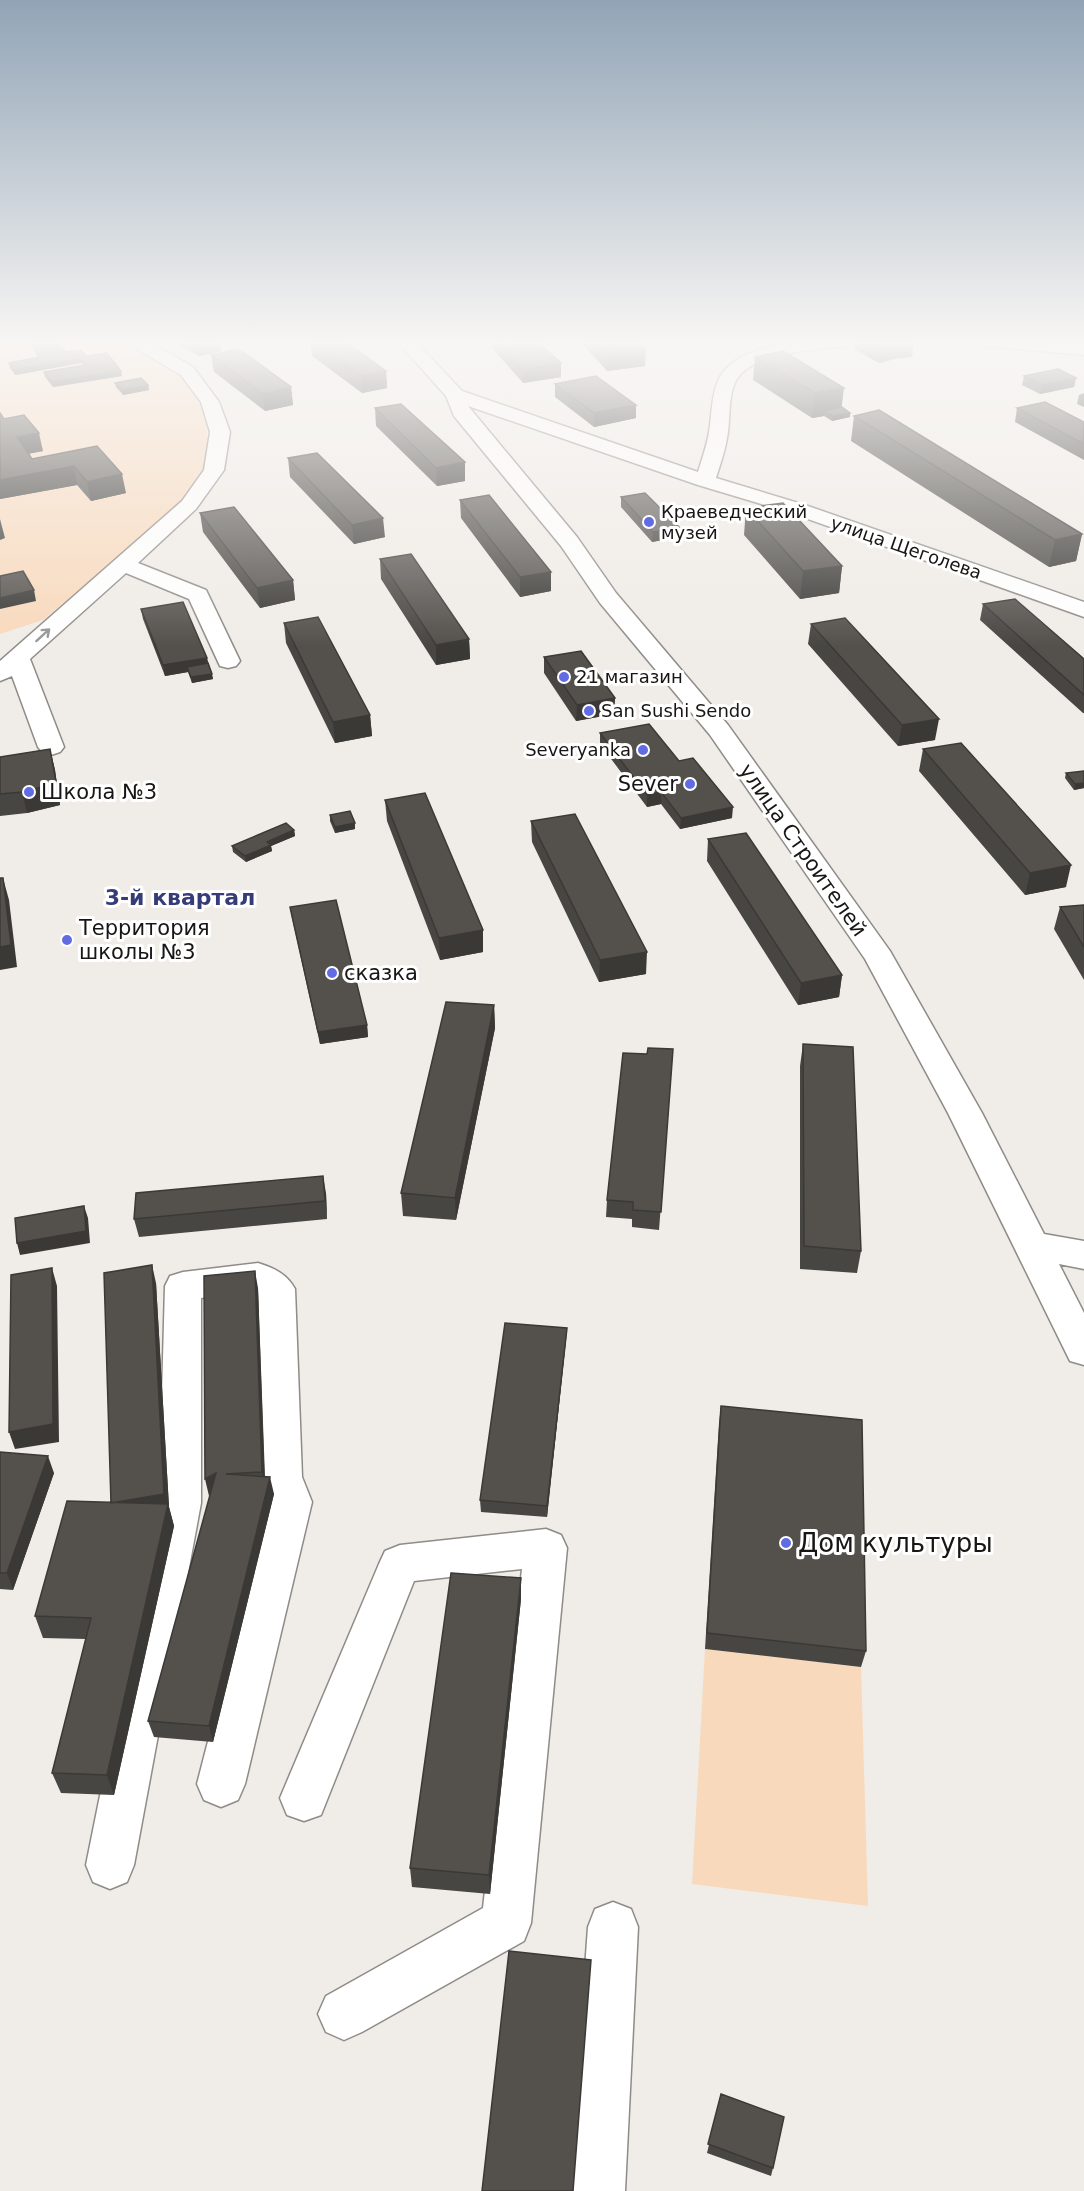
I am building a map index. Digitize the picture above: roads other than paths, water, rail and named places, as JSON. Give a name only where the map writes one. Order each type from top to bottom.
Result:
[{"type":"street","points":[[51,747],[9,666],[189,505],[214,470],[218,442]]},
{"type":"street","name":"улица Строителей","points":[[486,442],[569,542],[608,598],[719,730],[879,958],[965,1113],[1084,1350]]},
{"type":"street","name":"улица Щеголева","points":[[592,442],[705,481],[798,509],[1084,610]]},
{"type":"street","points":[[705,481],[716,442]]},
{"type":"street","points":[[122,564],[198,595],[228,661]]},
{"type":"street","points":[[1032,1245],[1084,1256]]},
{"type":"street","points":[[110,1865],[180,1503],[183,1286],[258,1277],[276,1289],[282,1478],[291,1502],[221,1784]]},
{"type":"street","points":[[304,1798],[400,1564],[546,1548],[506,1923],[344,2014]]},
{"type":"street","points":[[597,2191],[613,1927]]},
{"type":"place","name":"Краеведческий музей","points":[[649,522]]},
{"type":"place","name":"21 магазин","points":[[564,677]]},
{"type":"place","name":"San Sushi Sendo","points":[[589,711]]},
{"type":"place","name":"Severyanka","points":[[643,750]]},
{"type":"place","name":"Sever","points":[[690,784]]},
{"type":"place","name":"Школа №3","points":[[29,792]]},
{"type":"place","name":"Территория школы №3","points":[[67,940]]},
{"type":"place","name":"сказка","points":[[332,973]]},
{"type":"place","name":"Дом культуры","points":[[786,1543]]},
{"type":"district","name":"3-й квартал","points":[[180,897]]}]
